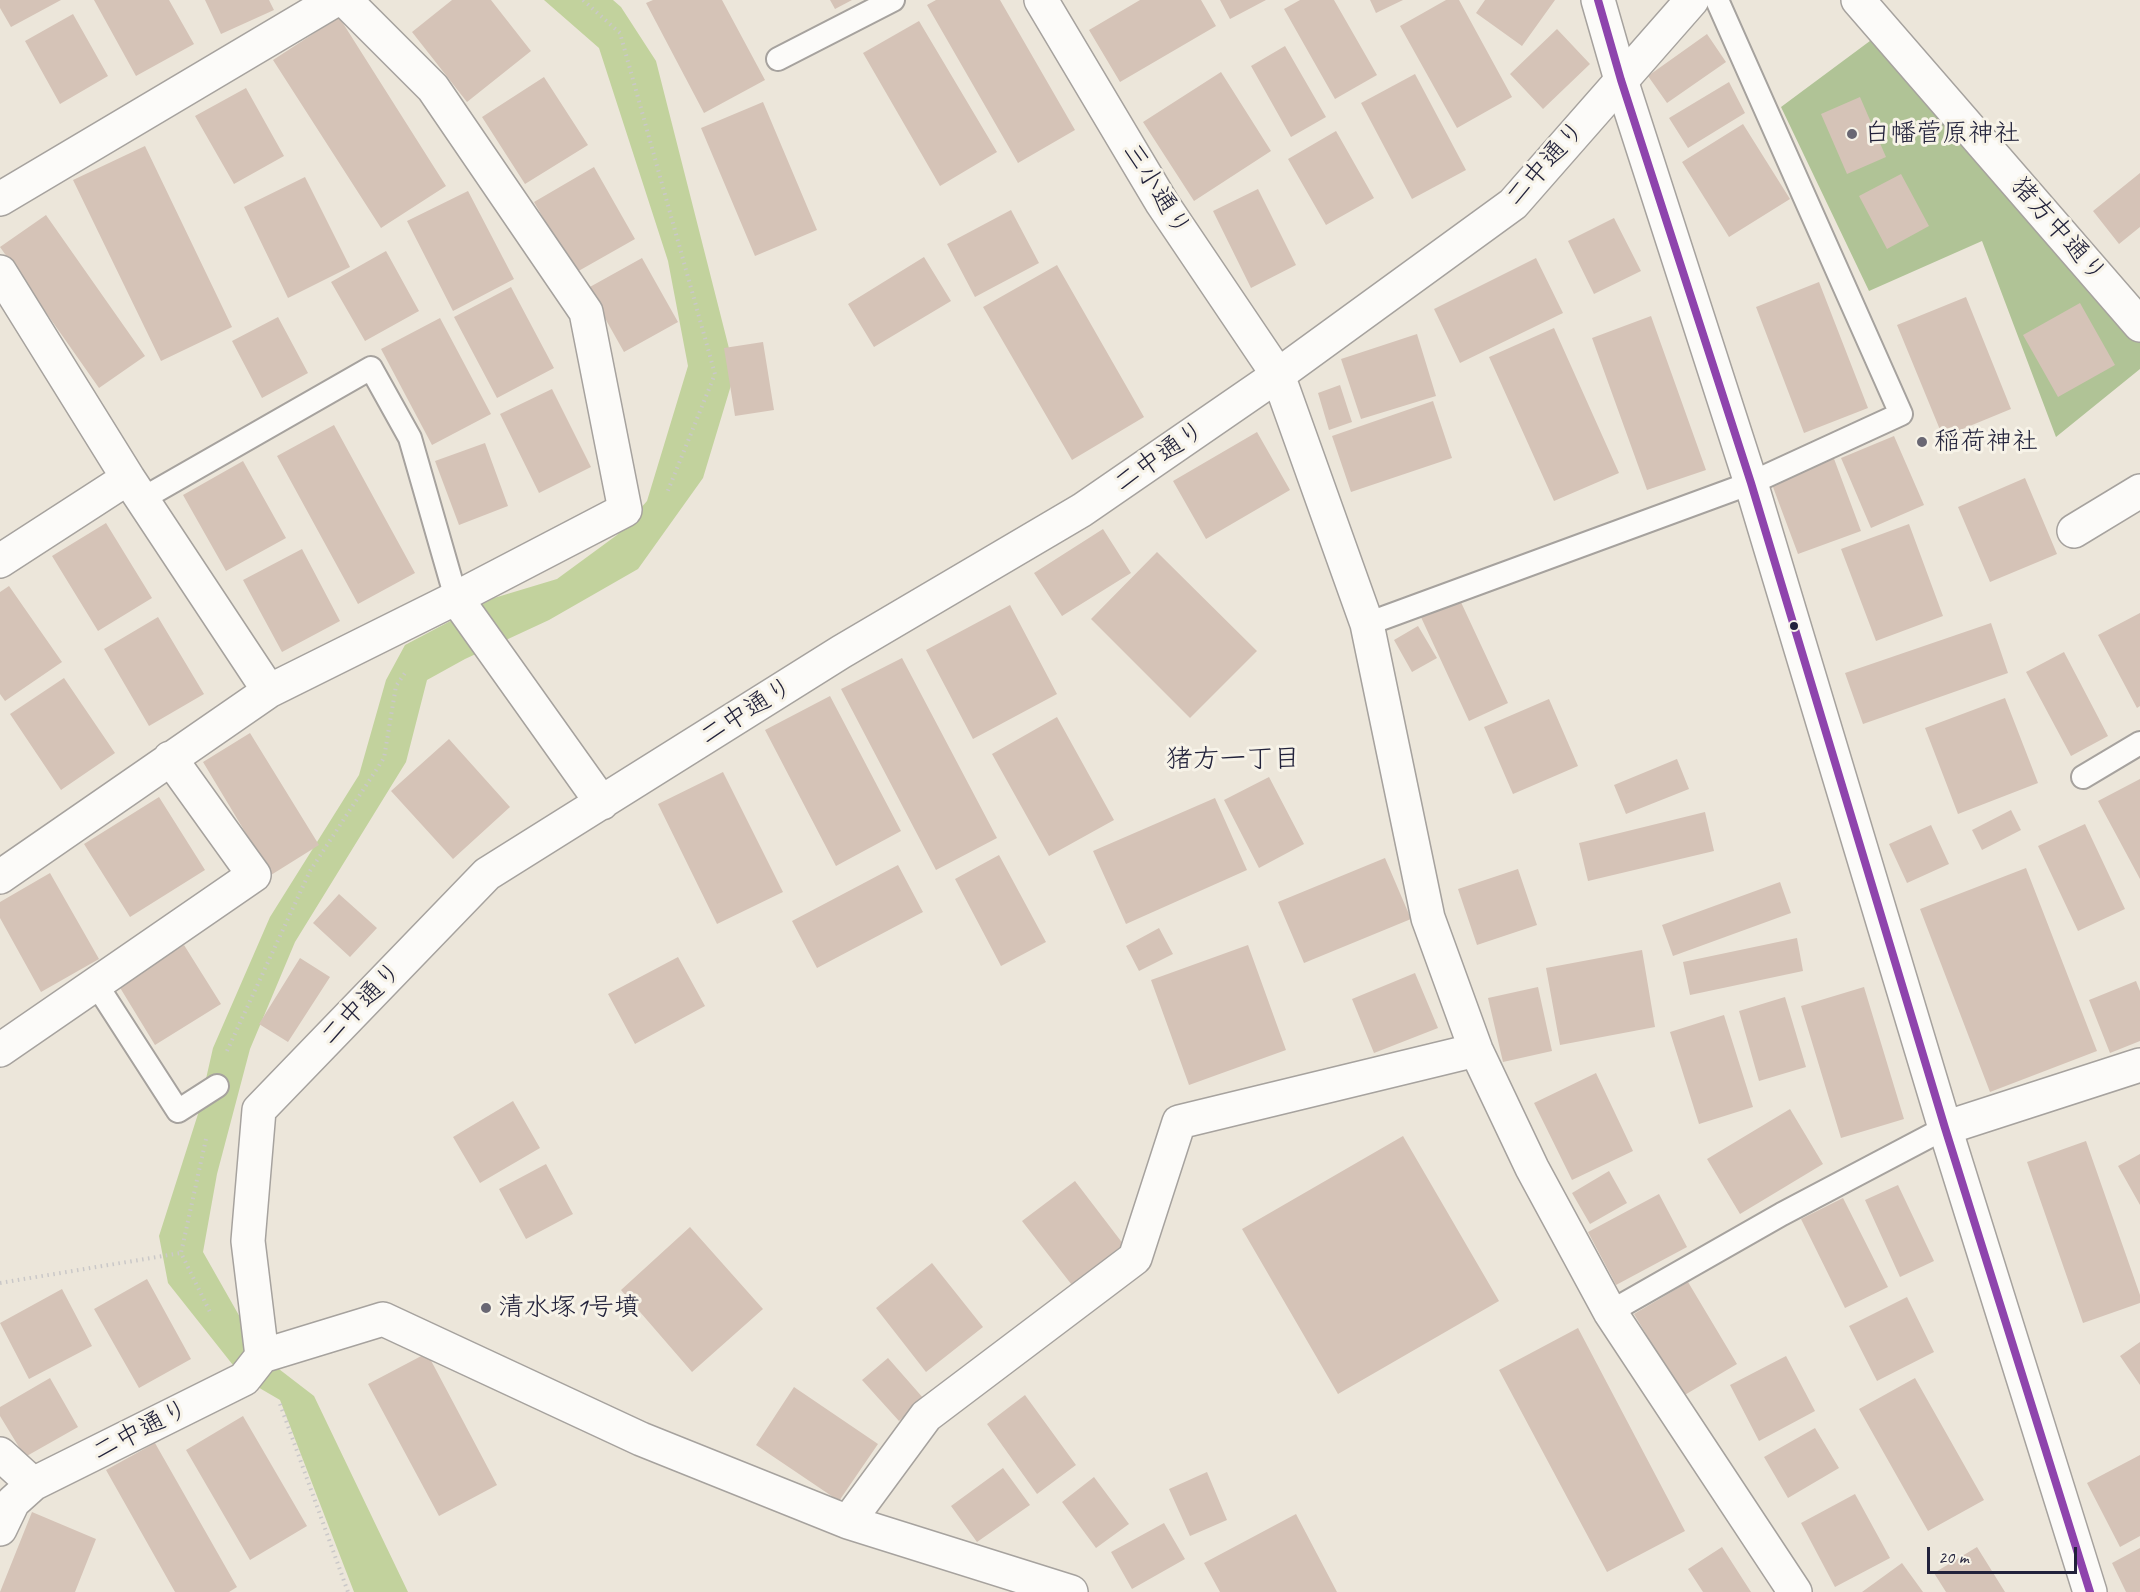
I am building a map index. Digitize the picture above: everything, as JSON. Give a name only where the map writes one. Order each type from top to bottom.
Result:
[{"type":"street","points":[[0,200],[335,0]]},
{"type":"street","points":[[0,877],[269,691],[456,598],[625,510],[586,312],[433,88],[345,0]]},
{"type":"street","name":"三小通り","points":[[1041,0],[1162,203],[1278,375],[1367,624],[1428,918],[1476,1050],[1532,1168],[1610,1312],[1795,1592]]},
{"type":"street","points":[[1598,0],[1621,80],[1751,483],[1945,1128],[2090,1592]]},
{"type":"street","name":"二中通り","points":[[0,1454],[11,1504],[244,1379],[262,1356],[248,1241],[259,1110],[487,874],[841,652],[1082,510],[1278,375],[1513,204],[1692,0]]},
{"type":"street","name":"猪方中通り","points":[[1858,0],[2139,323]]},
{"type":"street","points":[[0,272],[135,488],[269,691]]},
{"type":"street","points":[[0,561],[135,488]]},
{"type":"street","points":[[2074,531],[2140,490]]},
{"type":"street","points":[[456,598],[602,802]]},
{"type":"street","points":[[0,1050],[254,874],[170,758]]},
{"type":"street","points":[[848,1522],[926,1416],[1135,1258],[1179,1122],[1476,1050]]},
{"type":"street","points":[[1945,1128],[2140,1065]]},
{"type":"street","points":[[262,1356],[383,1319],[641,1439],[848,1522],[1071,1592]]},
{"type":"lane","points":[[778,58],[893,0]]},
{"type":"lane","points":[[1367,624],[1751,483],[1901,414],[1717,0]]},
{"type":"lane","points":[[135,488],[371,368],[410,438],[456,598]]},
{"type":"lane","points":[[2083,777],[2140,743]]},
{"type":"lane","points":[[96,984],[177,1110],[217,1086]]},
{"type":"lane","points":[[1610,1312],[1782,1214],[1945,1128]]},
{"type":"path","points":[[583,0],[620,33],[715,374],[665,500]]},
{"type":"path","points":[[212,1316],[181,1253],[223,1059],[310,871],[384,758],[396,686],[408,669]]},
{"type":"path","points":[[0,1283],[181,1253]]},
{"type":"path","points":[[262,1356],[348,1592]]},
{"type":"green space","points":[[544,0],[613,0],[621,7],[656,61],[735,372],[703,478],[638,569],[549,620],[465,659],[427,680],[406,762],[295,942],[250,1049],[217,1174],[203,1252],[262,1356],[314,1396],[408,1592],[354,1592],[280,1400],[244,1379],[168,1283],[159,1236],[198,1114],[213,1048],[270,917],[359,775],[386,680],[405,645],[494,598],[557,579],[617,535],[647,501],[688,366],[668,261],[599,48]]},
{"type":"green space","points":[[1878,35],[2140,335],[2140,369],[2056,437],[1982,241],[1869,291],[1781,107]]},
{"type":"building","points":[[0,0],[61,0],[11,27],[0,8]]},
{"type":"building","points":[[94,0],[169,0],[194,44],[136,76]]},
{"type":"building","points":[[205,0],[269,0],[274,10],[221,34]]},
{"type":"building","points":[[452,0],[491,0],[531,51],[467,102],[412,32]]},
{"type":"building","points":[[653,0],[722,0],[765,80],[704,113],[646,3]]},
{"type":"building","points":[[830,0],[852,0],[835,9]]},
{"type":"building","points":[[936,0],[1000,0],[1075,130],[1018,163],[927,5]]},
{"type":"building","points":[[1140,0],[1201,0],[1216,26],[1120,82],[1089,30]]},
{"type":"building","points":[[1220,0],[1266,0],[1230,19]]},
{"type":"building","points":[[1300,0],[1334,0],[1377,75],[1335,99],[1284,9]]},
{"type":"building","points":[[1370,0],[1403,0],[1376,13]]},
{"type":"building","points":[[1446,0],[1459,0],[1512,97],[1457,128],[1400,26]]},
{"type":"building","points":[[1485,0],[1555,0],[1522,46],[1476,13]]},
{"type":"building","points":[[73,14],[108,76],[60,104],[25,41]]},
{"type":"building","points":[[339,17],[446,186],[381,228],[273,60]]},
{"type":"building","points":[[919,21],[997,152],[940,186],[863,53]]},
{"type":"building","points":[[1557,29],[1590,64],[1543,109],[1510,74]]},
{"type":"building","points":[[1707,34],[1726,62],[1667,103],[1648,76]]},
{"type":"building","points":[[1285,46],[1326,117],[1291,137],[1251,66]]},
{"type":"building","points":[[1221,72],[1271,151],[1194,201],[1143,122]]},
{"type":"building","points":[[1415,74],[1466,170],[1412,199],[1361,103]]},
{"type":"building","points":[[544,77],[588,145],[525,184],[482,117]]},
{"type":"building","points":[[1729,82],[1745,113],[1688,148],[1669,118]]},
{"type":"building","points":[[246,88],[284,156],[234,184],[195,116]]},
{"type":"building","points":[[1860,97],[1886,157],[1847,174],[1821,114]]},
{"type":"building","points":[[763,102],[817,230],[755,256],[701,128]]},
{"type":"building","points":[[1743,124],[1790,199],[1729,237],[1682,162]]},
{"type":"building","points":[[1336,131],[1374,198],[1326,225],[1288,159]]},
{"type":"building","points":[[145,146],[232,327],[161,361],[73,180]]},
{"type":"building","points":[[594,167],[635,239],[575,273],[534,202]]},
{"type":"building","points":[[2140,173],[2140,227],[2119,244],[2093,211]]},
{"type":"building","points":[[1901,174],[1929,226],[1887,249],[1859,196]]},
{"type":"building","points":[[305,177],[350,267],[288,298],[244,207]]},
{"type":"building","points":[[1258,189],[1296,265],[1251,288],[1213,211]]},
{"type":"building","points":[[468,191],[514,279],[453,311],[407,221]]},
{"type":"building","points":[[1011,210],[1039,263],[975,297],[947,244]]},
{"type":"building","points":[[46,215],[145,356],[99,388],[0,247]]},
{"type":"building","points":[[1614,218],[1641,271],[1594,294],[1568,241]]},
{"type":"building","points":[[386,251],[419,311],[365,341],[331,282]]},
{"type":"building","points":[[924,257],[951,301],[874,347],[848,304]]},
{"type":"building","points":[[642,258],[678,322],[624,352],[588,288]]},
{"type":"building","points":[[1536,258],[1563,313],[1460,363],[1434,309]]},
{"type":"building","points":[[1057,265],[1144,417],[1072,460],[983,307]]},
{"type":"building","points":[[1819,282],[1868,408],[1804,433],[1756,307]]},
{"type":"building","points":[[511,287],[554,368],[497,398],[454,317]]},
{"type":"building","points":[[1966,297],[2011,409],[1943,437],[1897,325]]},
{"type":"building","points":[[2080,303],[2115,365],[2058,397],[2023,335]]},
{"type":"building","points":[[1651,316],[1706,470],[1647,490],[1592,338]]},
{"type":"building","points":[[278,317],[308,373],[262,398],[232,341]]},
{"type":"building","points":[[440,318],[491,414],[432,445],[381,349]]},
{"type":"building","points":[[1554,328],[1619,473],[1554,501],[1489,357]]},
{"type":"building","points":[[1417,334],[1436,396],[1361,419],[1341,359]]},
{"type":"building","points":[[763,342],[774,410],[735,416],[724,348]]},
{"type":"building","points":[[1340,385],[1352,422],[1329,430],[1318,393]]},
{"type":"building","points":[[552,389],[591,467],[539,493],[500,414]]},
{"type":"building","points":[[1433,401],[1452,458],[1351,492],[1332,436]]},
{"type":"building","points":[[334,425],[415,573],[358,604],[277,456]]},
{"type":"building","points":[[1257,432],[1290,490],[1206,539],[1173,481]]},
{"type":"building","points":[[1894,436],[1924,505],[1871,528],[1841,458]]},
{"type":"building","points":[[485,443],[508,506],[459,525],[435,461]]},
{"type":"building","points":[[1833,456],[1861,531],[1798,554],[1770,479]]},
{"type":"building","points":[[243,461],[286,538],[226,571],[183,495]]},
{"type":"building","points":[[2025,478],[2057,554],[1990,582],[1958,507]]},
{"type":"building","points":[[106,523],[152,598],[98,631],[52,556]]},
{"type":"building","points":[[1909,524],[1943,616],[1876,641],[1841,549]]},
{"type":"building","points":[[1103,529],[1131,573],[1062,616],[1034,573]]},
{"type":"building","points":[[302,549],[340,621],[282,652],[243,580]]},
{"type":"building","points":[[1157,552],[1257,651],[1190,718],[1091,619]]},
{"type":"building","points":[[9,586],[62,662],[5,701],[0,694],[0,592]]},
{"type":"building","points":[[1459,598],[1508,703],[1469,721],[1420,615]]},
{"type":"building","points":[[1010,605],[1057,694],[973,739],[926,650]]},
{"type":"building","points":[[2140,613],[2140,706],[2137,708],[2098,635]]},
{"type":"building","points":[[158,617],[204,694],[149,726],[104,649]]},
{"type":"building","points":[[1991,623],[2008,673],[1863,724],[1845,673]]},
{"type":"building","points":[[1418,626],[1437,658],[1412,672],[1394,640]]},
{"type":"building","points":[[2064,652],[2108,736],[2071,756],[2026,672]]},
{"type":"building","points":[[902,658],[997,838],[936,870],[841,689]]},
{"type":"building","points":[[64,678],[115,753],[61,790],[10,714]]},
{"type":"building","points":[[830,696],[901,831],[836,866],[765,730]]},
{"type":"building","points":[[2005,698],[2038,783],[1958,814],[1925,728]]},
{"type":"building","points":[[1549,699],[1578,766],[1513,794],[1484,727]]},
{"type":"building","points":[[1057,717],[1114,820],[1049,856],[992,754]]},
{"type":"building","points":[[250,733],[319,845],[271,875],[203,762]]},
{"type":"building","points":[[449,739],[510,807],[453,859],[391,791]]},
{"type":"building","points":[[1677,759],[1689,789],[1626,814],[1614,785]]},
{"type":"building","points":[[723,772],[783,892],[717,924],[658,804]]},
{"type":"building","points":[[1269,777],[1304,844],[1259,868],[1224,800]]},
{"type":"building","points":[[2140,779],[2140,879],[2098,801]]},
{"type":"building","points":[[159,797],[205,870],[130,917],[84,844]]},
{"type":"building","points":[[1215,798],[1247,870],[1126,924],[1093,851]]},
{"type":"building","points":[[2011,810],[2021,830],[1982,850],[1972,830]]},
{"type":"building","points":[[1705,812],[1714,851],[1588,881],[1579,843]]},
{"type":"building","points":[[2085,824],[2125,909],[2078,931],[2038,846]]},
{"type":"building","points":[[1931,825],[1949,864],[1907,883],[1889,844]]},
{"type":"building","points":[[999,855],[1046,942],[1001,966],[955,879]]},
{"type":"building","points":[[1385,858],[1411,919],[1304,963],[1278,902]]},
{"type":"building","points":[[898,865],[923,912],[817,968],[792,921]]},
{"type":"building","points":[[2026,868],[2097,1051],[1990,1092],[1920,909]]},
{"type":"building","points":[[1518,869],[1537,925],[1477,945],[1458,889]]},
{"type":"building","points":[[50,873],[99,959],[41,992],[0,918],[0,902]]},
{"type":"building","points":[[1780,882],[1791,913],[1673,956],[1662,925]]},
{"type":"building","points":[[339,894],[377,928],[350,957],[313,923]]},
{"type":"building","points":[[1159,928],[1173,954],[1139,971],[1126,946]]},
{"type":"building","points":[[1797,938],[1803,971],[1690,995],[1683,962]]},
{"type":"building","points":[[184,945],[221,1004],[155,1045],[119,986]]},
{"type":"building","points":[[1248,945],[1286,1050],[1189,1085],[1151,980]]},
{"type":"building","points":[[1642,950],[1655,1027],[1560,1045],[1546,968]]},
{"type":"building","points":[[678,957],[705,1006],[635,1044],[608,994]]},
{"type":"building","points":[[300,958],[330,977],[288,1042],[259,1024]]},
{"type":"building","points":[[1415,973],[1438,1028],[1374,1053],[1352,999]]},
{"type":"building","points":[[2136,981],[2140,991],[2140,1041],[2110,1053],[2089,1000]]},
{"type":"building","points":[[1538,987],[1552,1051],[1503,1062],[1488,998]]},
{"type":"building","points":[[1864,987],[1904,1119],[1841,1138],[1801,1006]]},
{"type":"building","points":[[1785,997],[1806,1067],[1759,1081],[1739,1011]]},
{"type":"building","points":[[1724,1015],[1753,1107],[1699,1124],[1670,1032]]},
{"type":"building","points":[[1596,1073],[1633,1151],[1572,1180],[1534,1103]]},
{"type":"building","points":[[513,1101],[540,1148],[480,1183],[453,1137]]},
{"type":"building","points":[[1790,1109],[1823,1164],[1740,1214],[1707,1159]]},
{"type":"building","points":[[1403,1136],[1499,1301],[1338,1394],[1242,1229]]},
{"type":"building","points":[[2086,1141],[2140,1295],[2140,1303],[2083,1323],[2027,1162]]},
{"type":"building","points":[[2140,1154],[2140,1205],[2118,1166]]},
{"type":"building","points":[[546,1164],[573,1214],[526,1239],[499,1189]]},
{"type":"building","points":[[1609,1171],[1627,1203],[1590,1224],[1572,1193]]},
{"type":"building","points":[[1075,1181],[1127,1249],[1075,1289],[1022,1221]]},
{"type":"building","points":[[1898,1185],[1934,1261],[1900,1277],[1865,1200]]},
{"type":"building","points":[[1659,1194],[1687,1247],[1616,1285],[1588,1232]]},
{"type":"building","points":[[1843,1198],[1888,1287],[1845,1308],[1801,1219]]},
{"type":"building","points":[[690,1227],[763,1309],[692,1372],[621,1290]]},
{"type":"building","points":[[932,1263],[983,1327],[926,1372],[876,1308]]},
{"type":"building","points":[[147,1279],[191,1359],[139,1388],[94,1309]]},
{"type":"building","points":[[1688,1282],[1737,1364],[1683,1396],[1634,1314]]},
{"type":"building","points":[[62,1289],[92,1346],[29,1379],[0,1323]]},
{"type":"building","points":[[1907,1297],[1934,1352],[1877,1381],[1849,1326]]},
{"type":"building","points":[[1578,1328],[1685,1531],[1607,1572],[1499,1370]]},
{"type":"building","points":[[2140,1342],[2140,1385],[2120,1356]]},
{"type":"building","points":[[427,1353],[497,1485],[439,1516],[368,1384]]},
{"type":"building","points":[[1786,1356],[1815,1411],[1759,1441],[1730,1385]]},
{"type":"building","points":[[888,1358],[924,1399],[899,1421],[862,1380]]},
{"type":"building","points":[[50,1378],[78,1427],[25,1457],[0,1416],[0,1407]]},
{"type":"building","points":[[1915,1378],[1984,1500],[1928,1531],[1859,1409]]},
{"type":"building","points":[[794,1387],[878,1444],[839,1501],[756,1445]]},
{"type":"building","points":[[1025,1395],[1076,1465],[1037,1494],[987,1424]]},
{"type":"building","points":[[243,1416],[307,1526],[250,1560],[186,1450]]},
{"type":"building","points":[[1815,1428],[1839,1468],[1788,1498],[1764,1457]]},
{"type":"building","points":[[155,1443],[237,1587],[229,1592],[175,1592],[106,1470]]},
{"type":"building","points":[[2140,1455],[2140,1536],[2120,1547],[2087,1483]]},
{"type":"building","points":[[1003,1468],[1030,1505],[977,1542],[951,1506]]},
{"type":"building","points":[[1207,1472],[1227,1520],[1190,1536],[1169,1489]]},
{"type":"building","points":[[1094,1477],[1129,1524],[1096,1548],[1062,1502]]},
{"type":"building","points":[[1855,1494],[1890,1558],[1835,1587],[1801,1523]]},
{"type":"building","points":[[32,1512],[96,1539],[75,1592],[0,1592]]},
{"type":"building","points":[[1296,1514],[1337,1592],[1220,1592],[1204,1563]]},
{"type":"building","points":[[1164,1523],[1185,1559],[1132,1589],[1111,1552]]},
{"type":"building","points":[[1722,1547],[1751,1592],[1703,1592],[1688,1569]]},
{"type":"building","points":[[1977,1547],[2005,1592],[1946,1592],[1934,1573]]},
{"type":"building","points":[[2140,1548],[2140,1592],[2126,1592],[2112,1563]]},
{"type":"building","points":[[1902,1563],[1923,1592],[1862,1592]]},
{"type":"transit line","points":[[1598,0],[1621,80],[1751,483],[1945,1128],[2090,1592]]},
{"type":"place","name":"白幡菅原神社","points":[[1852,134]]},
{"type":"place","name":"稲荷神社","points":[[1922,442]]},
{"type":"place","name":"清水塚1号墳","points":[[486,1308]]},
{"type":"district","name":"猪方一丁目","points":[[1233,760]]}]
